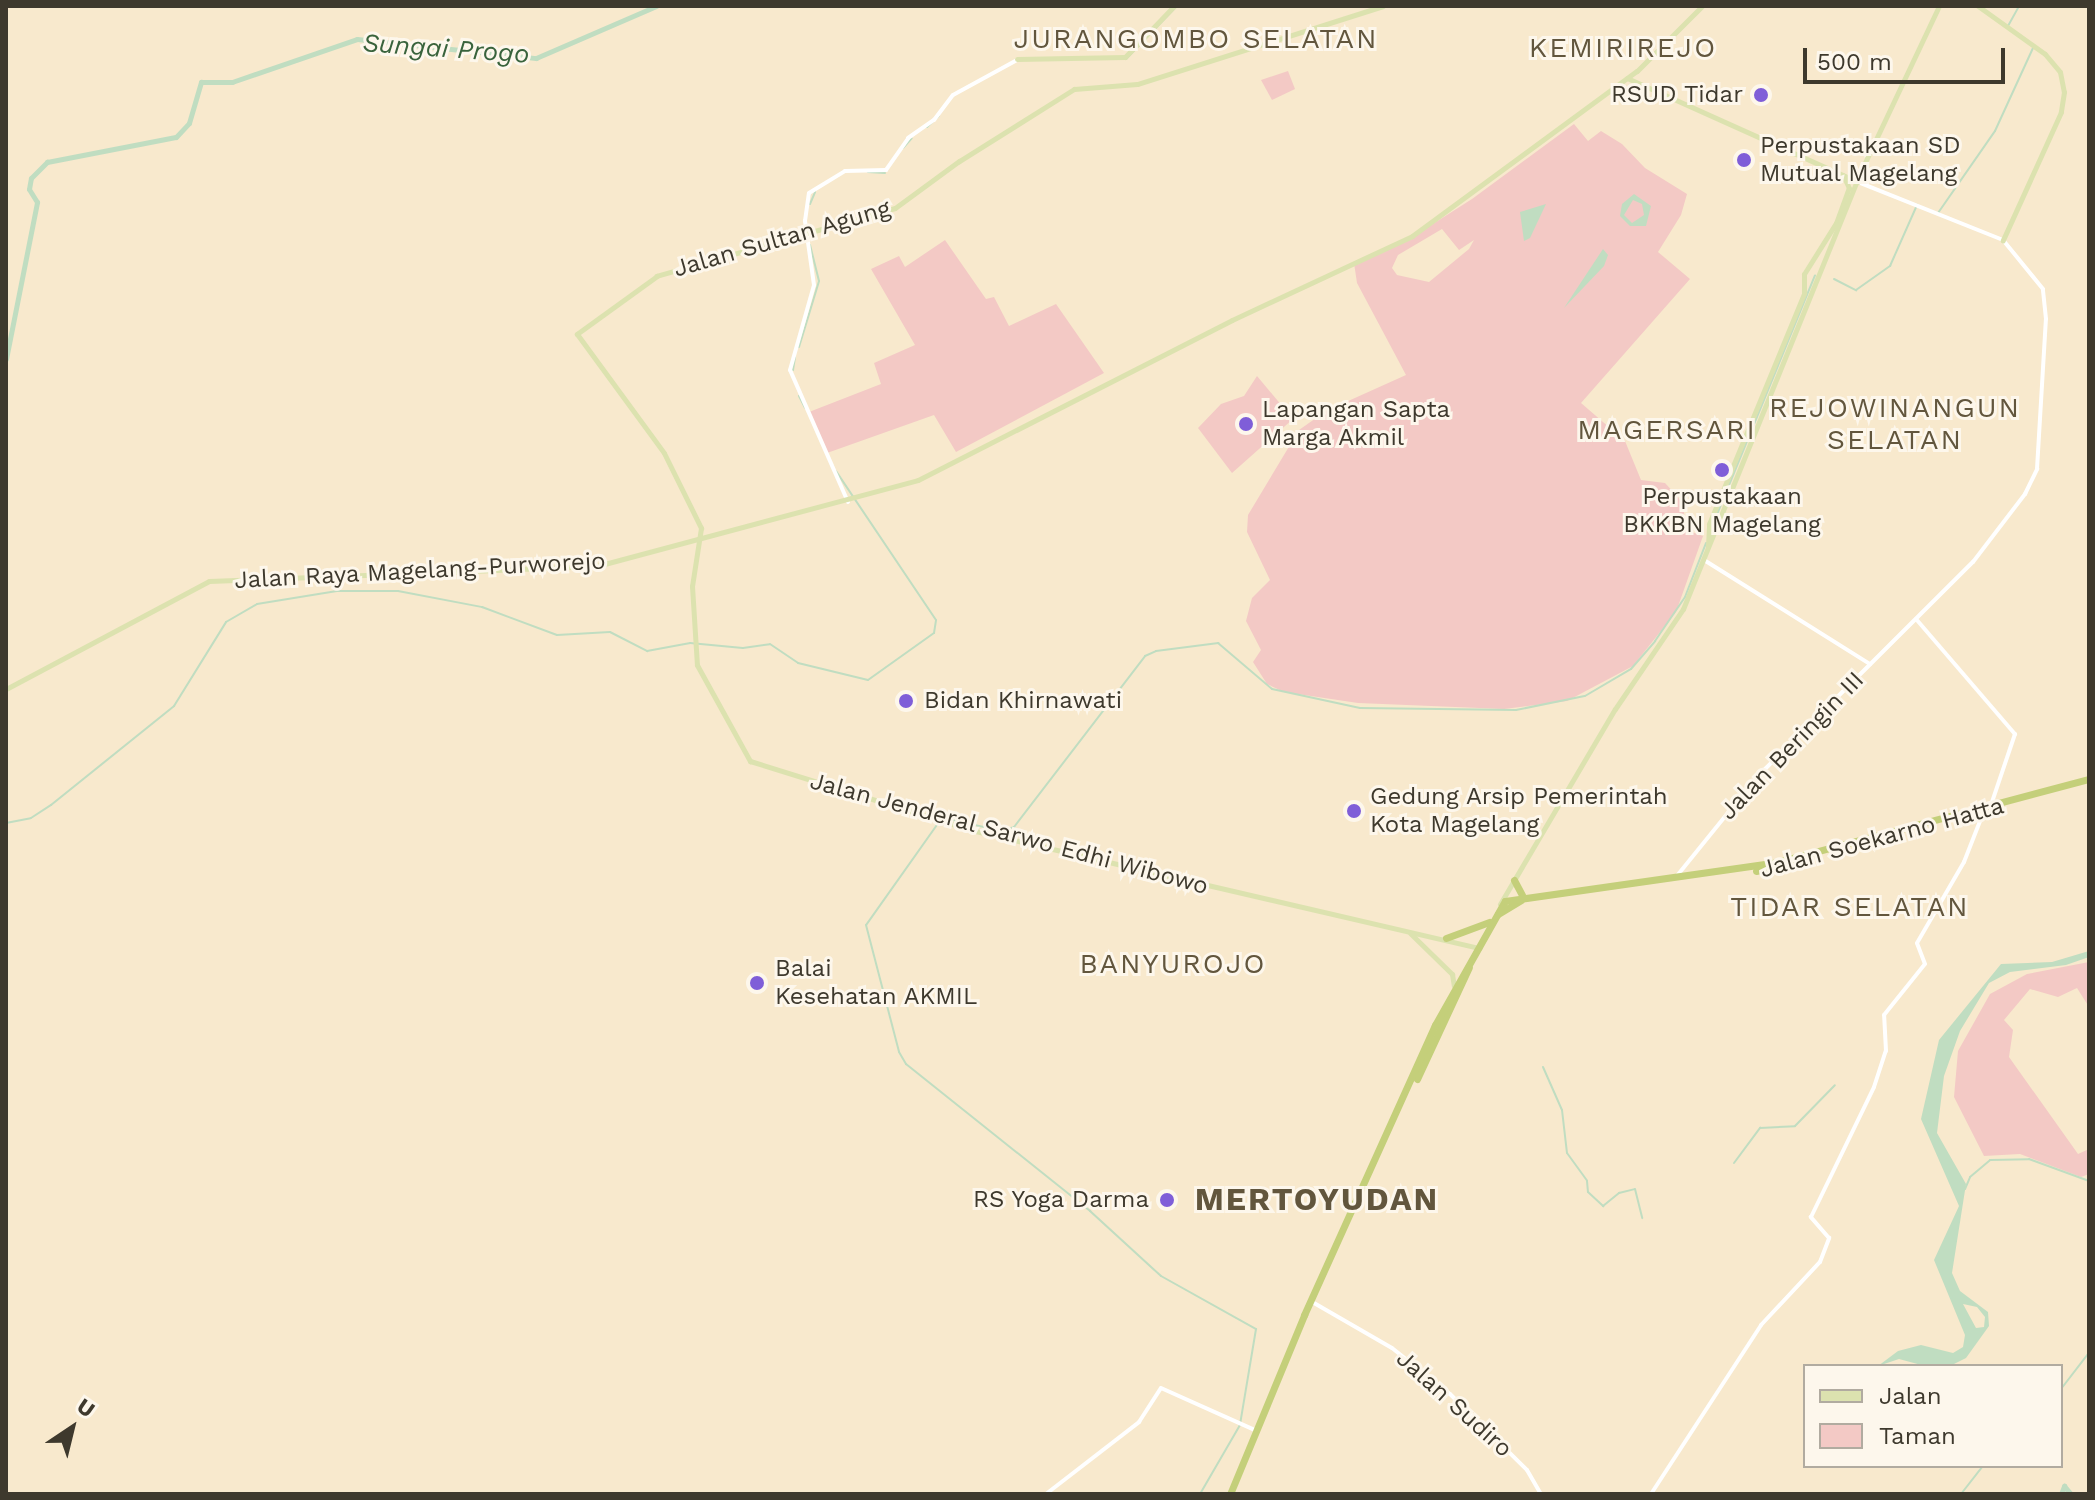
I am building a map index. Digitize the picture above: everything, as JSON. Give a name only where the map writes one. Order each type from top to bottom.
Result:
[{"type":"highway","name":"Jalan Soekarno Hatta","points":[[1513,897],[1673,881],[1773,863],[2089,781]]},
{"type":"highway","points":[[1477,947],[1489,922],[1513,897],[1514,880]]},
{"type":"highway","points":[[1232,1494],[1255,1430],[1457,978],[1498,910]]},
{"type":"highway","points":[[1446,938],[1489,922]]},
{"type":"highway","points":[[1232,1494],[1457,978]]},
{"type":"main road","points":[[1017,60],[1125,57],[1174,6]]},
{"type":"main road","name":"Jalan Sultan Agung","points":[[698,541],[701,528],[668,460],[577,333],[657,276],[895,208],[966,156],[1074,89],[1127,86],[1383,6]]},
{"type":"main road","name":"Jalan Raya Magelang-Purworejo","points":[[6,689],[209,581],[597,566],[851,501],[934,473],[1232,320],[1403,241],[1627,78],[1702,6]]},
{"type":"main road","points":[[1712,534],[1728,500],[1851,181],[1860,173],[1939,6]]},
{"type":"main road","points":[[1978,6],[2008,25],[2053,62],[2061,75],[2064,99],[2003,240]]},
{"type":"main road","points":[[1627,78],[1851,181]]},
{"type":"main road","points":[[1498,910],[1513,897],[1514,880],[1615,709],[1683,609],[1707,551],[1720,497],[1804,293],[1804,274],[1836,223],[1851,181]]},
{"type":"main road","points":[[1720,497],[1728,500]]},
{"type":"main road","name":"Jalan Jenderal Sarwo Edhi Wibowo","points":[[698,541],[692,586],[699,673],[750,761],[939,821],[1477,947]]},
{"type":"main road","name":"Jalan Jenderal Sarwo Edhi Wibowo","points":[[1406,931],[1422,942],[1457,978]]},
{"type":"main road","points":[[1422,942],[1425,934]]},
{"type":"street","points":[[851,501],[790,370],[814,285],[807,200],[816,186],[845,171],[886,170],[947,100],[1017,60]]},
{"type":"street","points":[[1851,181],[2003,240]]},
{"type":"street","name":"Jalan Beringin III","points":[[1673,881],[1748,786],[2000,532],[2037,469],[2044,295],[2003,240]]},
{"type":"street","points":[[1704,560],[1870,664]]},
{"type":"street","points":[[1651,1494],[1761,1325],[1819,1266],[1829,1239],[1810,1219],[1874,1087],[1886,1051],[1885,1013],[1926,963],[1916,951],[1917,943],[1973,846],[2015,734],[1916,619]]},
{"type":"street","name":"Jalan Sudiro","points":[[1314,1303],[1386,1343],[1450,1394],[1527,1470],[1541,1494]]},
{"type":"street","points":[[1046,1494],[1139,1422],[1161,1388],[1255,1430]]},
{"type":"green space","points":[[1288,71],[1295,89],[1272,100],[1261,80]]},
{"type":"green space","points":[[1574,124],[1588,141],[1601,131],[1622,144],[1645,168],[1687,194],[1681,215],[1658,252],[1690,279],[1581,403],[1625,441],[1641,480],[1665,483],[1678,497],[1685,509],[1680,528],[1703,536],[1676,612],[1633,666],[1567,701],[1504,709],[1358,703],[1284,692],[1267,684],[1253,662],[1261,650],[1246,621],[1252,598],[1270,580],[1247,532],[1248,515],[1299,430],[1326,411],[1406,375],[1357,283],[1354,263],[1414,236],[1472,199]],"holes":[[[1442,229],[1459,250],[1474,240],[1469,249],[1429,282],[1397,275],[1392,268],[1398,255]]]},
{"type":"green space","points":[[945,240],[986,299],[994,297],[1009,326],[1056,304],[1104,373],[956,452],[934,415],[827,453],[809,412],[881,384],[874,363],[915,345],[871,269],[899,256],[905,267]]},
{"type":"green space","name":"Lapangan Sapta Marga Akmil","points":[[1257,376],[1293,419],[1232,473],[1198,428],[1221,404],[1244,396]]},
{"type":"green space","points":[[2089,962],[2089,1007],[2077,988],[2058,997],[2030,989],[2004,1020],[2013,1030],[2009,1057],[2078,1154],[2089,1149],[2089,1174],[2081,1177],[2020,1154],[1984,1156],[1954,1097],[1958,1051],[1990,994],[2027,974]]},
{"type":"shaded area","points":[[1634,194],[1651,206],[1646,226],[1630,226],[1620,216],[1622,204]],"holes":[[[1633,200],[1642,204],[1644,215],[1632,223],[1624,215]]]},
{"type":"shaded area","points":[[1546,204],[1530,238],[1524,241],[1520,212]]},
{"type":"shaded area","points":[[1603,249],[1608,255],[1604,266],[1564,308]]},
{"type":"shaded area","points":[[2089,951],[2089,957],[2066,965],[2010,972],[1989,983],[1960,1031],[1944,1076],[1937,1133],[1966,1184],[1952,1273],[1960,1291],[1988,1312],[1989,1326],[1966,1358],[1954,1364],[1918,1364],[1899,1359],[1881,1364],[1898,1351],[1921,1345],[1953,1353],[1963,1347],[1965,1335],[1934,1260],[1959,1206],[1921,1119],[1939,1040],[2001,964],[2052,962]],"holes":[[[1963,1304],[1977,1307],[1985,1317],[1984,1327],[1976,1328]]]},
{"type":"waterway","name":"Sungai Progo","points":[[6,359],[37,202],[29,189],[31,178],[47,162],[176,137],[189,123],[201,82],[232,82],[357,39],[536,58],[656,6]]},
{"type":"waterway","points":[[1110,59],[1126,59],[1177,6]]},
{"type":"waterway","points":[[2008,26],[2019,6]]},
{"type":"waterway","points":[[1938,213],[1995,131],[2033,48]]},
{"type":"waterway","points":[[927,127],[939,116]]},
{"type":"waterway","points":[[903,148],[912,138]]},
{"type":"waterway","points":[[868,172],[885,173]]},
{"type":"waterway","points":[[810,204],[815,192]]},
{"type":"waterway","points":[[1834,279],[1856,290],[1890,266],[1917,205]]},
{"type":"waterway","points":[[799,347],[819,281],[810,245]]},
{"type":"waterway","points":[[1711,529],[1815,276]]},
{"type":"waterway","points":[[793,370],[795,357]]},
{"type":"waterway","points":[[799,396],[805,408]]},
{"type":"waterway","points":[[6,823],[31,818],[51,805],[174,706],[226,622],[257,604],[337,591],[398,591],[482,607],[557,635],[610,632],[647,651],[690,643],[743,648],[770,644],[798,663],[868,680],[934,633],[936,620],[836,471]]},
{"type":"waterway","points":[[943,818],[1002,831],[1014,827],[1145,656],[1156,651],[1218,643],[1272,689],[1360,708],[1516,710],[1585,696],[1631,669],[1655,641],[1685,597],[1706,543]]},
{"type":"waterway","points":[[939,822],[866,925],[899,1052],[906,1064],[1090,1211],[1161,1276],[1256,1329],[1240,1425],[1200,1494]]},
{"type":"waterway","points":[[1543,1067],[1562,1110],[1567,1153],[1587,1181],[1588,1192],[1603,1206],[1619,1193],[1635,1189],[1642,1218]]},
{"type":"waterway","points":[[1734,1163],[1760,1128],[1795,1126],[1835,1085]]},
{"type":"waterway","points":[[1965,1189],[1970,1177],[1990,1160],[2029,1159],[2089,1181]]},
{"type":"waterway","points":[[2063,1386],[2088,1354]]},
{"type":"waterway","points":[[1961,1494],[1981,1468]]},
{"type":"waterway","points":[[2061,1494],[2064,1486],[2071,1494]]},
{"type":"place","name":"RSUD Tidar","points":[[1761,95]]},
{"type":"place","name":"Perpustakaan SD Mutual Magelang","points":[[1744,160]]},
{"type":"place","name":"Lapangan Sapta Marga Akmil","points":[[1246,424]]},
{"type":"place","name":"Perpustakaan BKKBN Magelang","points":[[1722,470]]},
{"type":"place","name":"Bidan Khirnawati","points":[[906,701]]},
{"type":"place","name":"Gedung Arsip Pemerintah Kota Magelang","points":[[1354,811]]},
{"type":"place","name":"Balai Kesehatan AKMIL","points":[[757,983]]},
{"type":"place","name":"RS Yoga Darma","points":[[1167,1200]]},
{"type":"district","name":"JURANGOMBO SELATAN","points":[[1196,39]]},
{"type":"district","name":"KEMIRIREJO","points":[[1623,48]]},
{"type":"district","name":"REJOWINANGUN SELATAN","points":[[1895,424]]},
{"type":"district","name":"MAGERSARI","points":[[1667,430]]},
{"type":"district","name":"TIDAR SELATAN","points":[[1850,907]]},
{"type":"district","name":"BANYUROJO","points":[[1173,964]]},
{"type":"district","name":"MERTOYUDAN","points":[[1317,1199]]}]
